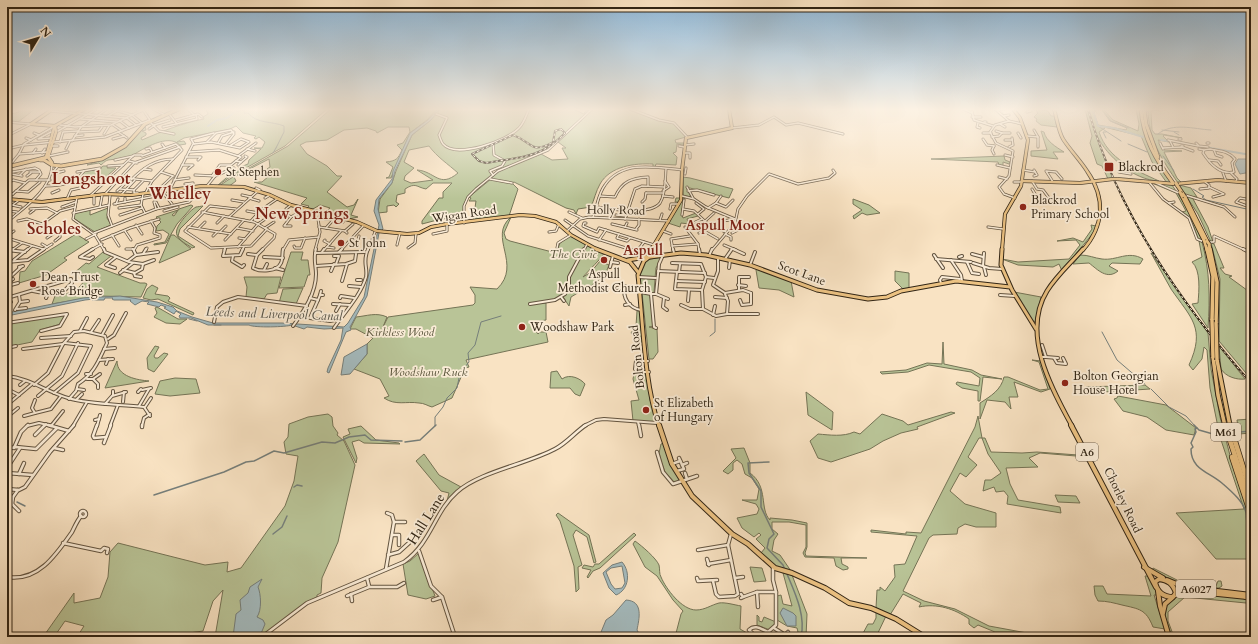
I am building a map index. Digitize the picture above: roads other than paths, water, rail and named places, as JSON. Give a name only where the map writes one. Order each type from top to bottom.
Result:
[{"type":"highway","points":[[8,169],[39,159],[48,159],[58,166],[77,165],[102,159],[125,146],[131,139]]},
{"type":"highway","name":"M61","points":[[1149,139],[1182,195],[1206,242],[1217,282],[1217,360],[1224,402],[1231,435],[1251,493]]},
{"type":"highway","name":"M61","points":[[1206,242],[1213,276],[1213,357],[1219,401],[1233,462],[1251,515]]},
{"type":"highway","name":"M61","points":[[1229,444],[1251,505]]},
{"type":"highway","name":"M61","points":[[1243,469],[1251,488]]},
{"type":"main road","points":[[39,159],[48,159],[52,139]]},
{"type":"main road","points":[[51,144],[52,139]]},
{"type":"main road","points":[[649,255],[680,204],[682,196],[684,146],[686,139]]},
{"type":"main road","points":[[1027,139],[1022,181],[1015,198],[1005,214],[1002,268],[1015,296],[1035,324]]},
{"type":"main road","name":"A6","points":[[1035,324],[1043,297],[1090,240],[1099,226],[1101,208],[1100,195],[1093,181],[1064,139]]},
{"type":"main road","points":[[1022,181],[1080,183],[1115,179],[1175,184],[1226,180],[1250,185]]},
{"type":"main road","points":[[1088,182],[1099,180]]},
{"type":"main road","points":[[7,199],[35,202],[76,199],[93,195],[134,195],[158,190],[192,187],[198,185],[257,189],[277,198]]},
{"type":"main road","name":"Wigan Road","points":[[277,198],[291,205],[364,225],[376,232],[416,234],[431,227],[447,224],[524,215],[538,216],[559,224],[567,232],[587,244],[613,256],[632,262]]},
{"type":"main road","name":"Scot Lane","points":[[649,255],[655,256],[674,253],[700,254],[750,264],[817,290],[868,299],[887,297],[901,291],[960,280],[1010,287]]},
{"type":"main road","name":"Bolton Road","points":[[649,255],[642,260],[638,277],[641,292],[649,372],[658,423],[672,464],[692,496],[732,534],[748,544],[773,567],[825,588],[849,603],[871,608],[896,619],[925,637]]},
{"type":"main road","points":[[632,262],[642,260]]},
{"type":"main road","name":"Bolton Road","points":[[632,262],[638,272]]},
{"type":"main road","points":[[636,268],[640,267]]},
{"type":"main road","name":"Chorley Road","points":[[1035,324],[1041,357],[1056,395],[1079,436],[1144,567],[1156,588],[1169,637]]},
{"type":"main road","points":[[1144,567],[1174,587],[1174,596],[1165,604],[1163,616]]},
{"type":"main road","points":[[1165,580],[1156,580],[1156,588],[1165,596],[1174,596]]},
{"type":"main road","name":"A6027","points":[[1165,580],[1184,587],[1250,597]]},
{"type":"main road","name":"A6027","points":[[1174,596],[1189,591],[1250,597]]},
{"type":"street","points":[[7,149],[88,139]]},
{"type":"street","points":[[191,139],[194,144]]},
{"type":"street","points":[[218,143],[220,139]]},
{"type":"street","points":[[226,144],[230,139]]},
{"type":"street","points":[[231,145],[241,139]]},
{"type":"street","points":[[158,190],[175,176],[194,144],[207,142],[226,144],[241,148],[249,142],[241,139]]},
{"type":"street","points":[[440,139],[446,148],[479,147],[500,139]]},
{"type":"street","points":[[464,223],[463,211],[468,198],[489,180],[494,173],[548,150],[560,139]]},
{"type":"street","points":[[983,139],[987,144],[994,146]]},
{"type":"street","points":[[994,139],[998,143],[1013,151],[1010,172],[1007,179],[999,189],[1004,194],[1015,198]]},
{"type":"street","points":[[1009,148],[1013,145],[1012,139]]},
{"type":"street","points":[[1038,139],[1038,147]]},
{"type":"street","points":[[31,140],[22,146],[19,154],[8,169],[15,170],[35,168],[40,172]]},
{"type":"street","points":[[1173,147],[1169,141],[1179,140],[1204,150],[1209,148]]},
{"type":"street","points":[[66,149],[71,141]]},
{"type":"street","points":[[494,142],[492,148],[494,155],[505,162],[502,166],[490,172],[494,173]]},
{"type":"street","points":[[994,154],[992,150],[998,143]]},
{"type":"street","points":[[1196,143],[1199,148]]},
{"type":"street","points":[[1208,143],[1209,148]]},
{"type":"street","points":[[51,144],[58,146]]},
{"type":"street","points":[[162,144],[165,148]]},
{"type":"street","points":[[142,156],[176,144],[180,147]]},
{"type":"street","points":[[238,156],[256,144]]},
{"type":"street","points":[[679,146],[694,144]]},
{"type":"street","points":[[1161,144],[1163,148],[1183,146],[1192,151]]},
{"type":"street","points":[[146,192],[152,182],[182,150],[180,147]]},
{"type":"street","points":[[100,207],[103,196],[119,177],[137,163],[145,158],[159,155],[180,147]]},
{"type":"street","points":[[146,149],[151,148],[152,152]]},
{"type":"street","points":[[1199,148],[1209,148],[1229,154],[1234,158],[1232,163],[1234,171],[1231,173]]},
{"type":"street","points":[[32,153],[36,149]]},
{"type":"street","points":[[42,153],[45,149]]},
{"type":"street","points":[[247,149],[256,151]]},
{"type":"street","points":[[189,152],[218,150],[238,156]]},
{"type":"street","points":[[1204,150],[1203,153],[1217,169],[1223,173],[1226,180]]},
{"type":"street","points":[[1214,150],[1220,159],[1221,164]]},
{"type":"street","points":[[48,159],[68,152]]},
{"type":"street","points":[[684,152],[690,153],[690,158]]},
{"type":"street","points":[[19,154],[42,153],[48,159],[53,172]]},
{"type":"street","points":[[115,160],[137,155],[145,158]]},
{"type":"street","points":[[1005,155],[1013,157]]},
{"type":"street","points":[[94,204],[93,195],[133,156]]},
{"type":"street","points":[[207,186],[220,165],[230,166],[241,157],[238,156]]},
{"type":"street","points":[[186,157],[201,157],[198,160]]},
{"type":"street","points":[[236,161],[240,164],[247,157]]},
{"type":"street","points":[[117,191],[149,164],[165,159],[173,159]]},
{"type":"street","points":[[1209,160],[1220,159]]},
{"type":"street","points":[[129,161],[137,163]]},
{"type":"street","points":[[108,166],[124,165]]},
{"type":"street","points":[[182,165],[193,165],[188,169]]},
{"type":"street","points":[[997,165],[1010,168]]},
{"type":"street","points":[[7,222],[45,186],[58,166]]},
{"type":"street","points":[[593,217],[606,182],[621,172],[643,167],[666,169],[683,173],[686,168]]},
{"type":"street","points":[[76,172],[100,168]]},
{"type":"street","points":[[195,175],[213,176],[234,168]]},
{"type":"street","points":[[11,174],[20,176],[26,169]]},
{"type":"street","points":[[144,169],[151,170]]},
{"type":"street","points":[[597,206],[628,209],[653,208],[659,204],[662,196],[666,169]]},
{"type":"street","points":[[53,172],[64,170],[65,174]]},
{"type":"street","points":[[709,256],[713,246],[736,222],[735,219],[740,207],[749,192],[769,174],[798,184],[829,178],[835,173],[833,170]]},
{"type":"street","points":[[1023,170],[1034,171],[1037,174],[1034,176]]},
{"type":"street","points":[[45,186],[55,186],[71,181],[79,177],[84,171]]},
{"type":"street","points":[[1054,183],[1046,171],[1056,172],[1062,179]]},
{"type":"street","points":[[27,175],[40,172]]},
{"type":"street","points":[[36,180],[40,176],[40,172]]},
{"type":"street","points":[[161,172],[175,176]]},
{"type":"street","points":[[1119,172],[1130,174],[1132,180]]},
{"type":"street","points":[[1223,173],[1231,173]]},
{"type":"street","points":[[1231,173],[1237,181]]},
{"type":"street","points":[[170,189],[175,176]]},
{"type":"street","points":[[1250,185],[1249,179],[1251,176]]},
{"type":"street","points":[[119,177],[152,182]]},
{"type":"street","points":[[600,196],[615,197],[622,184],[636,178],[648,177],[648,186]]},
{"type":"street","points":[[999,177],[1007,179]]},
{"type":"street","points":[[174,180],[189,178]]},
{"type":"street","points":[[7,184],[13,180],[26,183]]},
{"type":"street","points":[[7,199],[30,180],[50,180]]},
{"type":"street","points":[[121,195],[136,180]]},
{"type":"street","points":[[489,180],[512,183]]},
{"type":"street","points":[[71,181],[72,184],[75,183]]},
{"type":"street","points":[[134,190],[143,181]]},
{"type":"street","points":[[642,202],[646,199],[645,193],[657,193],[667,190],[669,187],[664,181]]},
{"type":"street","points":[[1014,182],[1022,181]]},
{"type":"street","points":[[1032,181],[1037,189],[1043,190],[1054,202],[1040,202],[1030,189],[1037,189]]},
{"type":"street","points":[[16,191],[31,191],[40,182]]},
{"type":"street","points":[[1150,182],[1160,197],[1191,220],[1198,240],[1212,243],[1214,242],[1214,236],[1251,252]]},
{"type":"street","points":[[1205,182],[1224,194],[1222,196],[1215,197]]},
{"type":"street","points":[[184,188],[186,183],[193,183]]},
{"type":"street","points":[[1157,183],[1175,192],[1224,207],[1235,218]]},
{"type":"street","points":[[55,186],[56,191]]},
{"type":"street","points":[[67,199],[71,190],[89,186]]},
{"type":"street","points":[[625,219],[635,189],[642,186],[664,187]]},
{"type":"street","points":[[1201,190],[1210,186]]},
{"type":"street","points":[[86,239],[95,233],[156,209],[172,204],[189,202],[192,199],[192,187]]},
{"type":"street","points":[[686,187],[694,199]]},
{"type":"street","points":[[119,189],[134,190],[134,193],[138,193]]},
{"type":"street","points":[[229,217],[236,209],[250,198],[257,189]]},
{"type":"street","points":[[52,193],[60,190]]},
{"type":"street","points":[[165,190],[164,194],[172,204]]},
{"type":"street","points":[[688,190],[697,190],[705,194],[714,195]]},
{"type":"street","points":[[168,199],[202,191]]},
{"type":"street","points":[[7,194],[13,194]]},
{"type":"street","points":[[142,194],[142,206],[145,213]]},
{"type":"street","points":[[133,200],[134,195]]},
{"type":"street","points":[[242,195],[259,201]]},
{"type":"street","points":[[265,198],[270,195]]},
{"type":"street","points":[[35,196],[35,202]]},
{"type":"street","points":[[110,196],[108,216],[112,226]]},
{"type":"street","points":[[118,199],[115,204],[156,196]]},
{"type":"street","points":[[662,196],[673,197]]},
{"type":"street","points":[[682,196],[694,199],[708,208],[735,219]]},
{"type":"street","points":[[708,208],[716,203],[721,196]]},
{"type":"street","points":[[1246,196],[1250,199]]},
{"type":"street","points":[[251,221],[258,213],[277,198]]},
{"type":"street","points":[[1249,206],[1236,202],[1240,198],[1250,199]]},
{"type":"street","points":[[7,210],[20,200],[25,199]]},
{"type":"street","points":[[62,207],[76,199]]},
{"type":"street","points":[[76,199],[73,219],[95,233],[101,240],[105,252],[133,263],[143,264],[154,260]]},
{"type":"street","points":[[232,200],[244,202]]},
{"type":"street","points":[[682,215],[684,200]]},
{"type":"street","points":[[716,203],[726,207],[733,200]]},
{"type":"street","points":[[156,209],[154,202],[156,202],[159,208]]},
{"type":"street","points":[[1169,203],[1174,202]]},
{"type":"street","points":[[696,203],[704,209],[698,214]]},
{"type":"street","points":[[670,208],[671,204],[680,204]]},
{"type":"street","points":[[12,205],[21,207]]},
{"type":"street","points":[[74,213],[109,205]]},
{"type":"street","points":[[168,205],[169,209]]},
{"type":"street","points":[[286,209],[291,205]]},
{"type":"street","points":[[120,209],[142,206]]},
{"type":"street","points":[[121,216],[142,206]]},
{"type":"street","points":[[236,209],[212,206],[202,212],[185,231],[208,247],[244,247],[254,244],[266,228],[273,223]]},
{"type":"street","points":[[42,224],[58,213],[75,207]]},
{"type":"street","points":[[164,211],[178,207]]},
{"type":"street","points":[[30,209],[34,210],[46,208],[58,213]]},
{"type":"street","points":[[125,209],[125,214]]},
{"type":"street","points":[[291,226],[283,226],[291,217],[305,209]]},
{"type":"street","points":[[683,209],[692,210],[698,214],[704,222],[726,233],[731,237],[731,240]]},
{"type":"street","points":[[7,210],[17,212]]},
{"type":"street","points":[[30,213],[34,210]]},
{"type":"street","points":[[247,211],[258,213]]},
{"type":"street","points":[[202,212],[251,221],[275,234],[274,238],[257,255],[253,268],[257,270],[275,268],[282,270]]},
{"type":"street","points":[[283,212],[291,217]]},
{"type":"street","points":[[569,212],[582,218]]},
{"type":"street","points":[[310,213],[307,216],[318,219]]},
{"type":"street","points":[[704,222],[714,213]]},
{"type":"street","points":[[294,324],[307,306],[316,276],[315,253],[319,237],[318,219],[322,214]]},
{"type":"street","points":[[660,220],[662,214]]},
{"type":"street","points":[[616,215],[626,216]]},
{"type":"street","points":[[217,223],[224,216]]},
{"type":"street","points":[[238,247],[258,224],[270,216]]},
{"type":"street","points":[[295,216],[299,218]]},
{"type":"street","points":[[7,217],[12,218]]},
{"type":"street","name":"Holly Road","points":[[567,232],[582,218],[593,217],[670,221]]},
{"type":"street","points":[[326,218],[339,219],[343,223]]},
{"type":"street","points":[[605,222],[606,218]]},
{"type":"street","points":[[18,221],[27,219],[42,224],[42,226],[61,235],[55,241]]},
{"type":"street","points":[[101,240],[136,225],[159,219]]},
{"type":"street","points":[[326,228],[334,219]]},
{"type":"street","points":[[612,224],[637,230],[639,219]]},
{"type":"street","points":[[691,224],[702,219]]},
{"type":"street","points":[[225,240],[244,220]]},
{"type":"street","points":[[565,220],[584,234],[637,252],[644,242]]},
{"type":"street","points":[[714,227],[721,221],[730,220]]},
{"type":"street","points":[[126,249],[133,249],[137,245],[160,239],[160,235],[154,233],[155,228],[150,221]]},
{"type":"street","points":[[200,228],[205,222]]},
{"type":"street","points":[[586,223],[583,224],[584,226],[594,232],[597,232],[599,228],[654,245]]},
{"type":"street","points":[[625,227],[627,223]]},
{"type":"street","points":[[319,227],[346,232],[352,224]]},
{"type":"street","points":[[433,234],[447,231],[447,224]]},
{"type":"street","points":[[549,232],[556,231],[559,224]]},
{"type":"street","points":[[136,225],[142,233]]},
{"type":"street","points":[[339,252],[364,225]]},
{"type":"street","points":[[700,232],[704,231],[709,225]]},
{"type":"street","points":[[213,236],[226,226]]},
{"type":"street","points":[[732,233],[738,230],[733,226]]},
{"type":"street","points":[[188,227],[231,234]]},
{"type":"street","points":[[685,227],[690,236],[698,244],[700,254]]},
{"type":"street","points":[[988,227],[1003,229]]},
{"type":"street","points":[[237,228],[252,231]]},
{"type":"street","points":[[599,240],[606,230]]},
{"type":"street","points":[[14,231],[7,237],[43,249]]},
{"type":"street","points":[[125,231],[131,240]]},
{"type":"street","points":[[663,231],[671,234]]},
{"type":"street","points":[[704,231],[718,239]]},
{"type":"street","points":[[46,238],[56,232]]},
{"type":"street","points":[[322,252],[341,232]]},
{"type":"street","points":[[334,327],[361,288],[366,276],[364,259],[365,252],[376,232]]},
{"type":"street","points":[[397,245],[400,233]]},
{"type":"street","points":[[408,248],[415,243],[416,234]]},
{"type":"street","points":[[557,248],[558,243],[571,234]]},
{"type":"street","points":[[619,234],[617,238],[626,241],[630,238]]},
{"type":"street","points":[[112,235],[119,245]]},
{"type":"street","points":[[358,240],[360,236]]},
{"type":"street","points":[[674,253],[672,238],[690,236]]},
{"type":"street","points":[[275,268],[281,263],[283,258],[282,249],[286,241],[292,239],[319,237]]},
{"type":"street","points":[[239,238],[245,239]]},
{"type":"street","points":[[293,247],[302,247],[305,238]]},
{"type":"street","points":[[325,240],[324,241],[330,244]]},
{"type":"street","points":[[7,254],[22,243]]},
{"type":"street","points":[[42,244],[47,247]]},
{"type":"street","points":[[7,262],[28,260],[52,244]]},
{"type":"street","points":[[93,257],[89,260],[79,256],[102,244]]},
{"type":"street","points":[[530,304],[555,300],[561,297],[568,290],[569,277],[587,244]]},
{"type":"street","points":[[672,246],[698,244]]},
{"type":"street","points":[[724,245],[745,255]]},
{"type":"street","points":[[12,261],[32,246]]},
{"type":"street","points":[[225,248],[222,255],[233,256],[241,254],[244,247]]},
{"type":"street","points":[[327,247],[334,248]]},
{"type":"street","points":[[725,259],[732,248]]},
{"type":"street","points":[[133,249],[136,255]]},
{"type":"street","points":[[143,254],[147,249]]},
{"type":"street","points":[[7,250],[25,252]]},
{"type":"street","points":[[128,262],[136,255],[156,252]]},
{"type":"street","points":[[315,253],[365,252]]},
{"type":"street","points":[[750,264],[755,252]]},
{"type":"street","points":[[983,253],[983,266],[986,275]]},
{"type":"street","points":[[250,254],[257,255]]},
{"type":"street","points":[[316,266],[347,264],[355,261],[356,254]]},
{"type":"street","points":[[974,254],[983,257]]},
{"type":"street","points":[[656,294],[656,278],[663,255]]},
{"type":"street","points":[[934,255],[943,268]]},
{"type":"street","points":[[233,256],[232,261],[243,267]]},
{"type":"street","points":[[332,270],[339,256],[334,256]]},
{"type":"street","points":[[610,267],[613,256]]},
{"type":"street","points":[[113,268],[105,265],[116,257]]},
{"type":"street","points":[[961,257],[964,261]]},
{"type":"street","points":[[265,258],[283,258]]},
{"type":"street","points":[[718,258],[718,271],[714,278],[714,287],[724,293],[727,298],[728,314]]},
{"type":"street","points":[[936,259],[972,262],[983,266],[1002,268]]},
{"type":"street","points":[[729,268],[730,260]]},
{"type":"street","points":[[951,260],[961,275],[960,280]]},
{"type":"street","points":[[611,262],[618,263]]},
{"type":"street","points":[[967,262],[972,273],[979,274]]},
{"type":"street","points":[[120,273],[133,263]]},
{"type":"street","points":[[672,264],[701,263],[706,277],[702,290],[703,309]]},
{"type":"street","points":[[134,273],[141,270],[143,264]]},
{"type":"street","points":[[264,270],[267,264]]},
{"type":"street","points":[[342,281],[347,264]]},
{"type":"street","points":[[680,264],[675,289],[702,290]]},
{"type":"street","points":[[10,280],[21,267]]},
{"type":"street","points":[[123,270],[134,273],[135,276],[142,277]]},
{"type":"street","points":[[658,271],[705,273]]},
{"type":"street","points":[[739,290],[738,285],[740,276],[749,277]]},
{"type":"street","points":[[638,277],[656,278]]},
{"type":"street","points":[[706,277],[714,278]]},
{"type":"street","name":"Scot Lane","points":[[941,284],[940,280],[942,277],[960,280]]},
{"type":"street","points":[[7,298],[71,279],[72,283],[65,290]]},
{"type":"street","points":[[676,281],[705,282]]},
{"type":"street","points":[[7,286],[18,283]]},
{"type":"street","points":[[738,285],[746,286]]},
{"type":"street","points":[[349,286],[361,288]]},
{"type":"street","points":[[617,288],[624,286],[623,294],[630,304],[636,310],[642,310]]},
{"type":"street","points":[[32,290],[48,294],[46,298]]},
{"type":"street","points":[[688,301],[689,290]]},
{"type":"street","points":[[724,293],[739,290],[752,293],[751,304],[742,305],[740,300]]},
{"type":"street","points":[[321,291],[322,295],[318,300],[310,318],[330,321],[340,319]]},
{"type":"street","points":[[641,292],[656,294],[668,299]]},
{"type":"street","name":"Bolton Road","points":[[651,294],[654,326],[656,328]]},
{"type":"street","points":[[19,295],[20,302],[16,310],[26,308]]},
{"type":"street","points":[[1000,295],[1015,296]]},
{"type":"street","points":[[340,298],[341,296],[354,298]]},
{"type":"street","points":[[214,322],[217,307],[227,299],[253,297],[276,303],[307,306]]},
{"type":"street","points":[[561,297],[564,301]]},
{"type":"street","points":[[715,297],[727,298]]},
{"type":"street","points":[[310,298],[318,300]]},
{"type":"street","points":[[664,298],[663,307],[667,310]]},
{"type":"street","points":[[20,302],[28,301]]},
{"type":"street","points":[[539,307],[540,302]]},
{"type":"street","points":[[333,304],[350,305]]},
{"type":"street","points":[[336,311],[340,304]]},
{"type":"street","points":[[624,305],[630,304]]},
{"type":"street","points":[[681,305],[690,309],[703,309],[712,315],[758,314]]},
{"type":"street","points":[[712,315],[715,306]]},
{"type":"street","points":[[7,323],[67,314],[60,326],[41,330]]},
{"type":"street","points":[[69,399],[80,390],[79,384],[87,379],[91,374],[108,339],[114,335],[126,314]]},
{"type":"street","points":[[102,336],[113,315]]},
{"type":"street","points":[[80,331],[87,318]]},
{"type":"street","points":[[91,332],[99,320]]},
{"type":"street","points":[[7,404],[51,370],[64,343],[75,331],[91,332],[108,339]]},
{"type":"street","points":[[41,338],[71,336]]},
{"type":"street","points":[[24,349],[45,347],[56,343],[78,343],[91,346],[78,373],[54,394]]},
{"type":"street","points":[[38,396],[62,376],[78,343]]},
{"type":"street","points":[[1042,345],[1046,357]]},
{"type":"street","points":[[7,348],[16,346]]},
{"type":"street","points":[[104,349],[115,348]]},
{"type":"street","points":[[1041,357],[1058,358]]},
{"type":"street","points":[[99,360],[111,358],[106,364]]},
{"type":"street","points":[[1054,358],[1057,363],[1065,365],[1063,358]]},
{"type":"street","points":[[648,360],[636,361],[635,369],[638,372],[649,372]]},
{"type":"street","points":[[87,379],[93,379],[101,373]]},
{"type":"street","points":[[86,374],[91,374]]},
{"type":"street","points":[[7,376],[16,376],[33,385],[69,399],[105,404],[145,407],[150,415],[144,418],[142,427]]},
{"type":"street","points":[[93,379],[98,383],[98,388]]},
{"type":"street","points":[[20,385],[25,381]]},
{"type":"street","points":[[138,392],[141,389],[150,388],[139,406]]},
{"type":"street","points":[[7,389],[19,395]]},
{"type":"street","points":[[113,390],[113,395]]},
{"type":"street","points":[[105,404],[113,395],[125,392],[123,402]]},
{"type":"street","points":[[76,400],[82,394]]},
{"type":"street","points":[[24,416],[50,410],[61,396]]},
{"type":"street","points":[[145,407],[151,398]]},
{"type":"street","points":[[35,400],[32,408],[35,413]]},
{"type":"street","points":[[12,504],[13,497],[18,490],[22,489],[69,431],[87,402]]},
{"type":"street","points":[[104,442],[118,405]]},
{"type":"street","points":[[7,417],[18,408]]},
{"type":"street","points":[[51,426],[63,413]]},
{"type":"street","points":[[100,415],[93,436],[94,438],[106,437]]},
{"type":"street","points":[[95,420],[99,419]]},
{"type":"street","name":"Hall Lane","points":[[262,637],[307,603],[409,559],[419,551],[442,508],[456,491],[466,484],[554,450],[591,422],[603,420],[658,423]]},
{"type":"street","points":[[638,422],[641,436]]},
{"type":"street","points":[[14,448],[26,426],[38,423],[69,431]]},
{"type":"street","points":[[36,435],[46,424]]},
{"type":"street","points":[[7,449],[37,448],[58,428]]},
{"type":"street","points":[[7,468],[20,448]]},
{"type":"street","points":[[54,448],[63,450]]},
{"type":"street","points":[[657,452],[664,472],[672,483],[697,476]]},
{"type":"street","points":[[672,464],[680,460],[684,469],[676,471]]},
{"type":"street","points":[[19,474],[24,463]]},
{"type":"street","points":[[682,465],[687,463]]},
{"type":"street","points":[[7,473],[33,475]]},
{"type":"street","points":[[685,473],[687,478]]},
{"type":"street","points":[[7,489],[18,490]]},
{"type":"street","points":[[7,497],[13,497]]},
{"type":"street","points":[[8,506],[12,504]]},
{"type":"street","points":[[12,504],[19,511]]},
{"type":"street","points":[[386,569],[394,522],[392,515],[387,513]]},
{"type":"street","points":[[7,577],[18,580],[28,578],[39,571],[73,530],[76,522],[81,516]]},
{"type":"street","points":[[394,522],[405,522]]},
{"type":"street","points":[[697,580],[715,581],[716,594],[719,597],[737,595],[728,545],[732,534]]},
{"type":"street","points":[[392,535],[399,535],[399,545]]},
{"type":"street","points":[[388,555],[399,552],[410,542]]},
{"type":"street","points":[[63,543],[101,551],[104,548],[108,549],[107,553]]},
{"type":"street","points":[[698,550],[728,545]]},
{"type":"street","points":[[419,551],[431,586],[441,597],[455,637]]},
{"type":"street","points":[[707,559],[709,564],[731,560]]},
{"type":"street","points":[[756,637],[749,630],[754,626],[768,632],[774,628],[776,622],[776,592],[772,580],[773,567]]},
{"type":"street","points":[[735,578],[744,576]]},
{"type":"street","points":[[367,578],[369,587]]},
{"type":"street","points":[[347,596],[369,587],[396,587],[402,585]]},
{"type":"street","points":[[742,596],[757,592],[776,592]]},
{"type":"street","points":[[757,592],[758,607]]},
{"type":"street","points":[[351,594],[352,601]]},
{"type":"street","points":[[433,600],[441,597]]},
{"type":"street","points":[[774,628],[782,636],[786,635],[788,632]]},
{"type":"water","points":[[407,139],[410,139],[395,171],[392,183],[379,199],[378,209],[383,229],[379,233],[367,296],[350,327],[351,330],[346,332],[329,373],[327,372],[328,368],[341,340],[343,328],[324,329],[307,327],[304,329],[292,325],[257,327],[249,325],[208,325],[191,318],[180,318],[179,316],[181,314],[176,311],[174,314],[164,308],[166,307],[161,305],[159,307],[147,304],[149,302],[142,301],[135,305],[130,301],[131,300],[114,300],[112,299],[113,298],[105,298],[104,300],[85,300],[7,316],[7,313],[83,298],[120,296],[157,302],[173,307],[177,311],[192,317],[213,323],[282,323],[344,327],[364,297],[379,225],[374,211],[376,200],[392,179],[393,171]]},
{"type":"water","points":[[1238,159],[1251,159],[1251,172],[1240,174],[1235,164]]},
{"type":"water","points":[[367,344],[367,354],[350,374],[341,375],[344,357]]},
{"type":"water","points":[[622,562],[627,571],[626,585],[620,593],[616,595],[609,588],[603,573],[612,565]],"holes":[[[622,566],[625,583],[622,588],[615,589],[606,572],[611,568]]]},
{"type":"water","points":[[262,579],[258,587],[260,594],[260,610],[257,617],[263,620],[265,624],[260,636],[233,637],[236,614],[241,610],[240,600],[248,593],[250,587]]},
{"type":"water","points":[[626,600],[632,601],[638,607],[639,616],[637,630],[641,637],[599,637],[606,620],[613,615]]},
{"type":"water","points":[[783,608],[796,616],[796,626],[787,626],[780,613]]},
{"type":"waterway","points":[[273,153],[280,139]]},
{"type":"waterway","points":[[1161,140],[1182,143]]},
{"type":"waterway","points":[[1128,144],[1147,152]]},
{"type":"waterway","points":[[1187,144],[1251,155]]},
{"type":"waterway","points":[[1163,156],[1174,171]]},
{"type":"waterway","points":[[1193,189],[1204,196],[1202,197],[1206,200],[1251,210]]},
{"type":"waterway","points":[[435,426],[435,417],[443,407],[447,398],[457,388],[460,373],[469,362],[468,353],[475,345],[481,322],[501,316]]},
{"type":"waterway","name":"Leeds and Liverpool Canal","points":[[189,319],[197,321]]},
{"type":"waterway","points":[[710,336],[715,332],[715,319]]},
{"type":"waterway","name":"Leeds and Liverpool Canal","points":[[214,325],[221,325]]},
{"type":"waterway","points":[[1102,332],[1117,360],[1145,384]]},
{"type":"waterway","points":[[1151,389],[1169,407],[1186,416],[1195,426]]},
{"type":"waterway","points":[[405,442],[420,440],[435,426]]},
{"type":"waterway","points":[[1197,428],[1199,430],[1220,436]]},
{"type":"waterway","points":[[1197,428],[1195,429],[1196,432],[1191,443],[1193,447],[1191,449],[1194,462],[1237,497],[1245,509],[1247,522],[1250,527]]},
{"type":"waterway","points":[[1240,432],[1251,431]]},
{"type":"waterway","points":[[154,495],[224,472],[246,462],[254,461],[274,451],[284,453],[322,442],[335,443],[349,437],[365,435],[371,440],[402,441]]},
{"type":"waterway","points":[[769,462],[748,463],[749,473],[761,491],[761,507],[774,534],[769,539],[767,548],[783,565],[785,570]]},
{"type":"waterway","points":[[294,487],[297,485],[302,486]]},
{"type":"waterway","points":[[17,502],[25,506]]},
{"type":"waterway","points":[[273,534],[282,527],[287,516]]},
{"type":"waterway","points":[[787,574],[801,613],[801,637]]},
{"type":"railway","points":[[504,139],[472,154],[479,161],[486,163],[519,158],[547,148],[559,139]]},
{"type":"railway","points":[[522,139],[536,147],[545,146],[553,142],[554,139]]},
{"type":"railway","points":[[1097,139],[1116,184],[1154,255],[1200,321],[1251,383]]},
{"type":"place","name":"Blackrod","points":[[1109,167]]},
{"type":"place","name":"St Stephen","points":[[218,172]]},
{"type":"place","name":"Blackrod Primary School","points":[[1023,207]]},
{"type":"place","name":"St John","points":[[341,243]]},
{"type":"place","name":"Aspull Methodist Church","points":[[604,260]]},
{"type":"place","name":"Dean Trust Rose Bridge","points":[[33,284]]},
{"type":"place","name":"Woodshaw Park","points":[[522,327]]},
{"type":"place","name":"Bolton Georgian House Hotel","points":[[1065,383]]},
{"type":"place","name":"St Elizabeth of Hungary","points":[[646,410]]},
{"type":"district","name":"Longshoot","points":[[91,179]]},
{"type":"district","name":"Whelley","points":[[180,194]]},
{"type":"district","name":"New Springs","points":[[302,214]]},
{"type":"district","name":"Aspull Moor","points":[[725,225]]},
{"type":"district","name":"Scholes","points":[[54,229]]},
{"type":"district","name":"Aspull","points":[[643,250]]},
{"type":"park label","name":"The Civic","points":[[573,254]]},
{"type":"park label","name":"Kirkless Wood","points":[[400,332]]},
{"type":"park label","name":"Woodshaw Ruck","points":[[428,372]]}]
